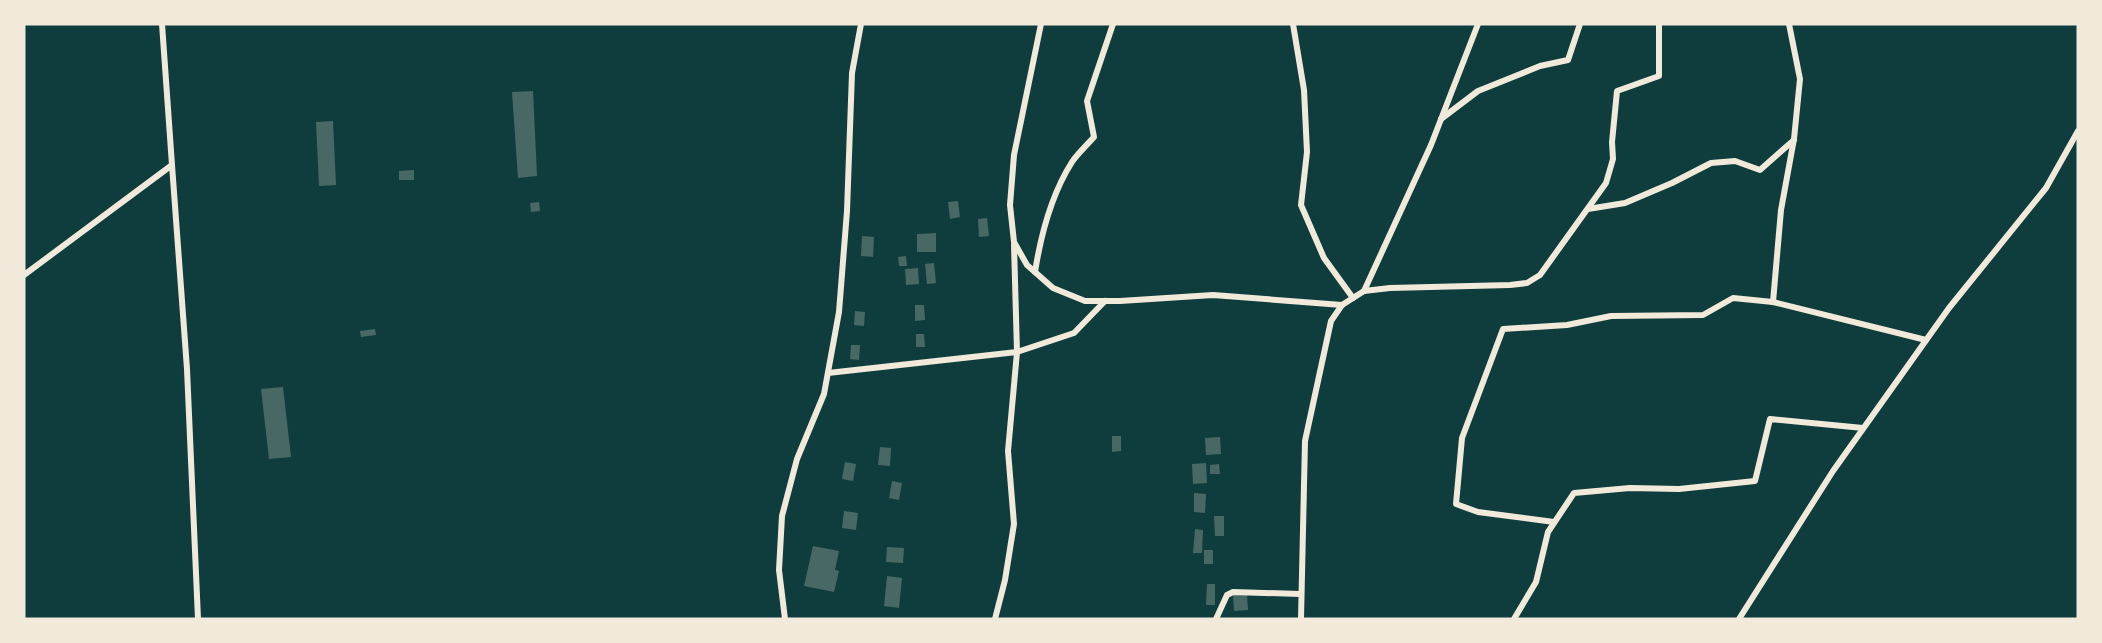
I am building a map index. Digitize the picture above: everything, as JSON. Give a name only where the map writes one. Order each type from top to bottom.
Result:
[{"type":"street","points":[[162,24],[187,369],[198,619]]},
{"type":"street","points":[[785,619],[779,570],[782,516],[797,459],[824,394],[839,312],[847,211],[852,74],[861,24]]},
{"type":"street","points":[[995,619],[1005,580],[1014,524],[1008,451],[1017,352],[1014,242],[1010,205],[1014,155],[1041,24]]},
{"type":"street","points":[[1035,272],[1040,239],[1060,184],[1073,160],[1094,137],[1087,101],[1113,24]]},
{"type":"street","points":[[1293,24],[1304,90],[1307,152],[1301,204],[1324,258],[1353,298]]},
{"type":"street","points":[[1364,291],[1441,120],[1478,24]]},
{"type":"street","points":[[1441,120],[1478,91],[1540,66],[1568,60],[1580,24]]},
{"type":"street","points":[[1300,619],[1305,441],[1331,321],[1342,305],[1364,291],[1390,288],[1510,285],[1527,283],[1540,275],[1606,183],[1613,159],[1612,142],[1617,91],[1659,76],[1659,24]]},
{"type":"street","points":[[1773,302],[1782,210],[1794,139],[1800,79],[1789,24]]},
{"type":"street","points":[[1739,619],[1833,471],[1948,308],[2046,188],[2078,131]]},
{"type":"street","points":[[1588,208],[1625,203],[1711,163],[1735,161],[1760,170],[1794,139]]},
{"type":"street","points":[[24,275],[172,165]]},
{"type":"street","points":[[1014,242],[1027,265],[1053,288],[1084,301],[1213,295],[1342,305]]},
{"type":"street","points":[[1554,522],[1478,512],[1456,504],[1462,438],[1503,329],[1567,325],[1611,316],[1703,315],[1733,298],[1773,302],[1926,340]]},
{"type":"street","points":[[828,372],[1017,352],[1074,333],[1105,301]]},
{"type":"street","points":[[1514,619],[1536,582],[1548,532],[1574,493],[1630,488],[1679,489],[1755,481],[1770,418],[1863,428]]},
{"type":"street","points":[[1216,619],[1227,595],[1233,592],[1300,594]]},
{"type":"building","points":[[533,91],[537,176],[518,178],[512,92]]},
{"type":"building","points":[[333,121],[336,185],[319,186],[316,122]]},
{"type":"building","points":[[414,170],[414,180],[399,180],[399,171]]},
{"type":"building","points":[[958,201],[960,217],[950,219],[948,202]]},
{"type":"building","points":[[539,202],[540,211],[531,212],[530,203]]},
{"type":"building","points":[[987,218],[989,236],[979,237],[978,219]]},
{"type":"building","points":[[936,233],[936,252],[917,252],[917,234]]},
{"type":"building","points":[[862,236],[874,237],[873,257],[861,256]]},
{"type":"building","points":[[906,256],[907,266],[899,266],[898,257]]},
{"type":"building","points":[[934,263],[936,283],[927,284],[925,264]]},
{"type":"building","points":[[918,268],[919,284],[906,285],[905,269]]},
{"type":"building","points":[[915,305],[924,305],[925,320],[915,321]]},
{"type":"building","points":[[855,311],[865,312],[864,326],[854,325]]},
{"type":"building","points":[[375,329],[376,335],[361,337],[360,331]]},
{"type":"building","points":[[916,334],[924,334],[925,347],[916,347]]},
{"type":"building","points":[[851,345],[860,345],[859,360],[850,359]]},
{"type":"building","points":[[283,387],[291,457],[269,459],[261,389]]},
{"type":"building","points":[[1112,436],[1121,436],[1121,451],[1112,452]]},
{"type":"building","points":[[1220,437],[1221,454],[1206,455],[1205,438]]},
{"type":"building","points":[[880,447],[891,448],[890,466],[878,465]]},
{"type":"building","points":[[845,462],[856,464],[853,481],[842,479]]},
{"type":"building","points":[[1206,463],[1207,483],[1193,484],[1192,464]]},
{"type":"building","points":[[1219,464],[1220,474],[1210,474],[1210,465]]},
{"type":"building","points":[[892,481],[902,483],[899,500],[889,498]]},
{"type":"building","points":[[1194,493],[1206,494],[1205,513],[1194,512]]},
{"type":"building","points":[[844,511],[858,513],[856,530],[842,528]]},
{"type":"building","points":[[1214,516],[1224,516],[1224,536],[1215,536]]},
{"type":"building","points":[[1195,529],[1203,530],[1202,553],[1193,553]]},
{"type":"building","points":[[813,546],[839,551],[835,570],[839,571],[834,592],[804,586]]},
{"type":"building","points":[[887,547],[904,548],[903,563],[886,562]]},
{"type":"building","points":[[1204,550],[1213,550],[1213,564],[1204,564]]},
{"type":"building","points":[[887,576],[902,578],[899,608],[884,606]]},
{"type":"building","points":[[1207,584],[1215,584],[1215,605],[1206,605]]},
{"type":"building","points":[[1247,594],[1248,610],[1234,611],[1233,595]]}]
